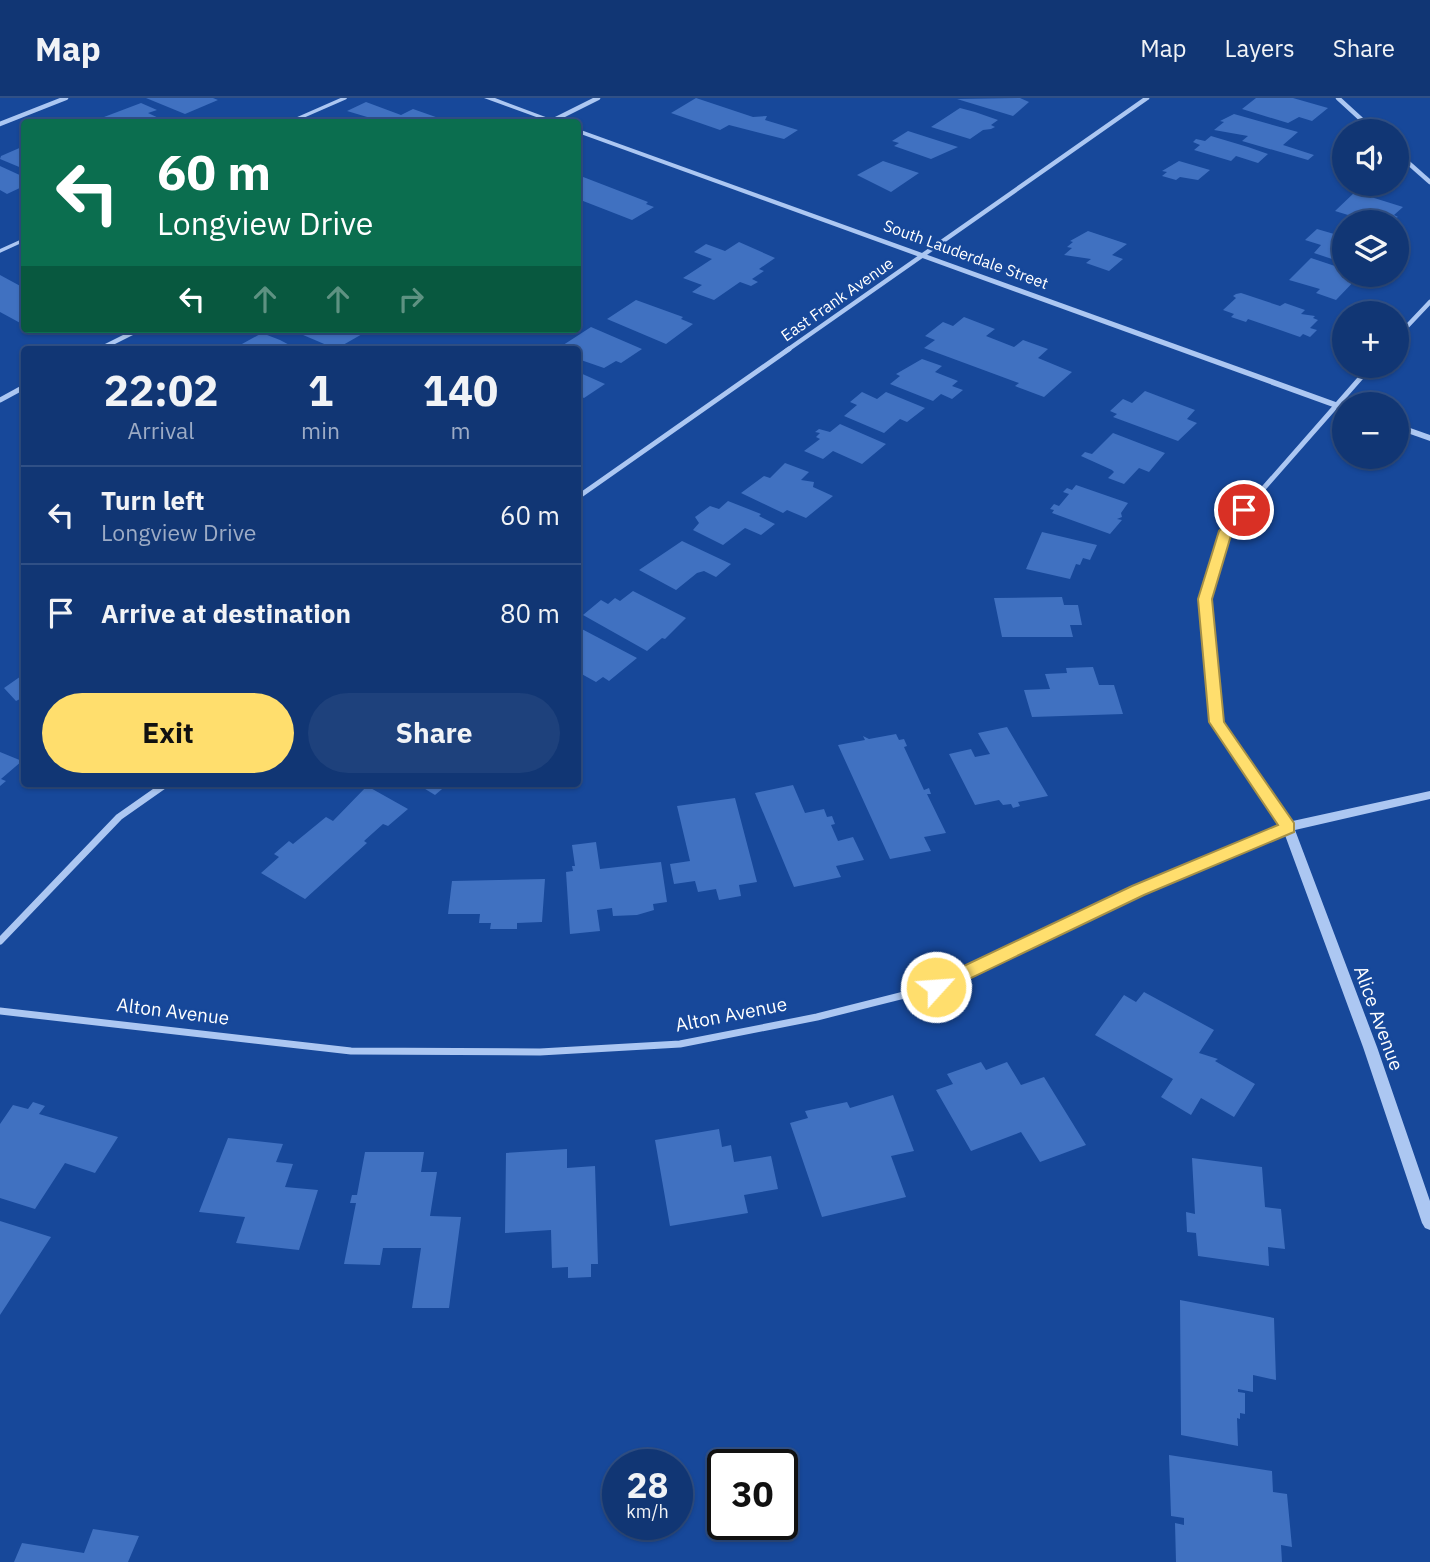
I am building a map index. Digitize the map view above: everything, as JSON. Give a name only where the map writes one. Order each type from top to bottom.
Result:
[{"type":"street","points":[[0,124],[66,98]]},
{"type":"street","points":[[488,98],[544,119]]},
{"type":"street","points":[[558,119],[598,98]]},
{"type":"street","name":"East Frank Avenue","points":[[581,495],[1147,98]]},
{"type":"street","points":[[1338,98],[1361,119]]},
{"type":"street","name":"South Lauderdale Street","points":[[581,132],[1332,403]]},
{"type":"street","points":[[1409,163],[1430,182]]},
{"type":"street","points":[[1409,324],[1430,302]]},
{"type":"street","points":[[107,346],[132,333]]},
{"type":"street","points":[[1350,392],[1361,378]]},
{"type":"street","points":[[0,400],[21,389]]},
{"type":"street","points":[[1289,827],[1217,722],[1205,599],[1226,531],[1332,414]]},
{"type":"street","points":[[1409,431],[1430,438]]},
{"type":"street","points":[[0,941],[119,817],[162,787]]},
{"type":"street","name":"Alton Avenue","points":[[0,1011],[351,1051],[540,1052],[680,1044],[817,1017],[936,987],[1138,890],[1289,827],[1430,795]]},
{"type":"street","name":"Alice Avenue","points":[[1289,827],[1370,1047],[1430,1223]]},
{"type":"lane","points":[[297,119],[345,98]]},
{"type":"lane","points":[[0,251],[21,241]]},
{"type":"building","points":[[146,98],[213,98],[218,100],[185,114]]},
{"type":"building","points":[[696,98],[753,117],[767,116],[765,120],[798,130],[784,139],[729,125],[720,130],[671,113]]},
{"type":"building","points":[[1020,98],[1029,102],[1013,116],[957,99]]},
{"type":"building","points":[[1256,98],[1293,98],[1328,108],[1312,121],[1299,117],[1288,123],[1242,109]]},
{"type":"building","points":[[366,102],[401,115],[413,109],[441,119],[374,119],[347,111]]},
{"type":"building","points":[[141,103],[157,110],[148,113],[161,119],[110,119],[104,117]]},
{"type":"building","points":[[960,108],[998,120],[991,125],[995,127],[983,130],[970,139],[931,127]]},
{"type":"building","points":[[1234,114],[1298,132],[1283,145],[1314,155],[1308,160],[1242,141],[1248,136],[1214,130],[1224,122],[1220,121]]},
{"type":"building","points":[[908,131],[958,147],[931,159],[894,146],[899,143],[892,141]]},
{"type":"building","points":[[1211,136],[1268,154],[1258,163],[1236,156],[1231,161],[1194,150],[1200,145],[1193,142],[1196,139],[1205,141]]},
{"type":"building","points":[[21,147],[21,168],[0,159],[1,156]]},
{"type":"building","points":[[883,161],[919,173],[891,192],[857,175]]},
{"type":"building","points":[[1179,161],[1210,170],[1198,180],[1180,177],[1176,180],[1162,176],[1167,172],[1162,171]]},
{"type":"building","points":[[0,166],[21,176],[21,187],[7,194],[0,190]]},
{"type":"building","points":[[581,176],[648,202],[646,204],[654,207],[632,220],[581,200]]},
{"type":"building","points":[[1351,196],[1368,196],[1403,207],[1400,210],[1336,210]]},
{"type":"building","points":[[1317,229],[1332,233],[1332,259],[1314,253],[1321,245],[1305,240]]},
{"type":"building","points":[[1088,231],[1127,244],[1112,255],[1123,259],[1109,271],[1086,263],[1091,259],[1064,255],[1072,248],[1067,247],[1073,242],[1070,241]]},
{"type":"building","points":[[739,242],[775,258],[759,269],[764,271],[752,279],[758,282],[751,286],[740,282],[714,300],[692,292],[702,285],[683,278],[712,259],[694,252],[706,244],[725,251]]},
{"type":"building","points":[[1311,258],[1332,265],[1332,287],[1348,287],[1336,300],[1316,293],[1320,289],[1289,280]]},
{"type":"building","points":[[0,275],[21,286],[21,323],[0,312]]},
{"type":"building","points":[[1241,293],[1280,306],[1285,303],[1305,310],[1301,314],[1315,316],[1313,318],[1318,320],[1310,328],[1317,330],[1310,337],[1303,334],[1300,337],[1248,319],[1246,322],[1231,317],[1234,314],[1223,310],[1236,298],[1233,296]]},
{"type":"building","points":[[636,300],[683,317],[681,319],[693,324],[666,344],[607,319]]},
{"type":"building","points":[[964,317],[995,329],[986,336],[1014,347],[1023,340],[1048,349],[1038,358],[1072,372],[1044,397],[1015,386],[1019,383],[924,348],[935,340],[925,336],[943,322],[953,326]]},
{"type":"building","points":[[591,327],[642,349],[621,363],[616,361],[604,368],[581,360],[581,346],[562,346]]},
{"type":"building","points":[[262,333],[291,346],[238,346]]},
{"type":"building","points":[[298,333],[364,333],[341,346],[329,346]]},
{"type":"building","points":[[922,359],[942,366],[935,372],[958,381],[952,386],[963,390],[952,399],[941,394],[933,401],[890,384],[900,376],[896,374]]},
{"type":"building","points":[[581,373],[605,384],[584,398],[581,396]]},
{"type":"building","points":[[1145,391],[1195,410],[1187,419],[1197,423],[1178,441],[1113,417],[1117,414],[1110,411],[1123,399],[1132,403]]},
{"type":"building","points":[[862,392],[877,399],[886,392],[925,408],[907,422],[900,419],[884,433],[844,416],[857,405],[850,402]]},
{"type":"building","points":[[840,424],[886,444],[862,464],[833,451],[823,459],[804,451],[820,439],[816,437],[820,433],[815,432],[819,429],[830,432]]},
{"type":"building","points":[[1113,433],[1165,453],[1149,472],[1139,468],[1124,484],[1108,478],[1114,472],[1112,470],[1081,456],[1085,452],[1092,454]]},
{"type":"building","points":[[785,463],[809,472],[801,480],[814,482],[813,487],[833,496],[806,518],[787,510],[783,513],[741,493],[764,476],[770,478]]},
{"type":"building","points":[[1076,485],[1128,503],[1121,513],[1122,517],[1117,519],[1122,520],[1110,534],[1052,513],[1054,510],[1050,509],[1054,504],[1059,506],[1069,494],[1063,492],[1067,488],[1072,490]]},
{"type":"building","points":[[728,501],[761,514],[759,516],[775,524],[761,535],[745,528],[723,545],[693,530],[699,523],[695,517],[710,506],[719,509]]},
{"type":"building","points":[[1042,532],[1097,545],[1090,560],[1083,558],[1080,565],[1076,564],[1070,579],[1026,569]]},
{"type":"building","points":[[682,541],[731,564],[716,577],[704,571],[697,573],[676,590],[639,570]]},
{"type":"building","points":[[633,591],[686,618],[665,639],[662,638],[647,651],[583,615],[601,600],[608,604],[615,598],[620,601]]},
{"type":"building","points":[[1062,597],[1064,605],[1078,605],[1082,625],[1070,625],[1073,637],[1002,637],[994,598]]},
{"type":"building","points":[[581,629],[637,658],[609,681],[603,677],[596,682],[581,674]]},
{"type":"building","points":[[1093,667],[1099,685],[1114,685],[1123,714],[1032,717],[1024,690],[1050,689],[1045,674],[1067,673],[1066,668]]},
{"type":"building","points":[[21,676],[21,700],[16,701],[4,688]]},
{"type":"building","points":[[1007,727],[1048,796],[1018,802],[1020,806],[1013,808],[1011,804],[1003,805],[999,800],[975,805],[949,754],[971,749],[975,757],[990,754],[978,733]]},
{"type":"building","points":[[896,734],[899,740],[904,739],[907,746],[904,747],[924,790],[929,788],[931,794],[927,794],[946,833],[924,837],[931,851],[890,859],[838,745],[865,740],[863,736],[869,739]]},
{"type":"building","points":[[0,752],[21,762],[1,779],[6,781],[0,786]]},
{"type":"building","points":[[793,785],[805,813],[824,809],[827,817],[832,816],[835,824],[831,825],[838,841],[853,837],[864,860],[836,866],[841,877],[794,887],[755,793]]},
{"type":"building","points":[[366,787],[408,809],[388,826],[383,824],[364,841],[367,843],[305,899],[261,873],[279,857],[274,854],[289,841],[293,844],[326,817],[333,821]]},
{"type":"building","points":[[422,787],[444,787],[435,795]]},
{"type":"building","points":[[735,798],[757,882],[739,885],[741,896],[719,900],[716,889],[698,892],[695,881],[674,884],[670,864],[690,861],[677,806]]},
{"type":"building","points":[[596,842],[600,869],[661,862],[667,902],[653,904],[654,910],[637,915],[613,916],[612,908],[597,910],[600,931],[570,934],[566,872],[573,871],[572,866],[575,866],[572,845]]},
{"type":"building","points":[[545,879],[542,922],[517,923],[517,929],[490,929],[491,923],[479,923],[480,914],[448,914],[452,881]]},
{"type":"building","points":[[1144,992],[1214,1030],[1199,1053],[1218,1059],[1215,1061],[1255,1084],[1234,1117],[1201,1098],[1191,1115],[1161,1097],[1173,1079],[1095,1035],[1124,995],[1136,1002]]},
{"type":"building","points":[[981,1062],[986,1070],[1007,1062],[1021,1085],[1044,1077],[1086,1145],[1040,1162],[1021,1132],[971,1151],[936,1090],[953,1084],[947,1074]]},
{"type":"building","points":[[893,1095],[914,1151],[891,1156],[906,1197],[822,1217],[790,1123],[808,1118],[805,1111],[847,1102],[850,1108]]},
{"type":"building","points":[[33,1102],[45,1106],[39,1114],[118,1137],[95,1173],[65,1163],[35,1209],[0,1198],[0,1124],[13,1105],[28,1109]]},
{"type":"building","points":[[719,1129],[722,1147],[731,1145],[734,1162],[771,1156],[778,1189],[744,1195],[748,1213],[670,1226],[655,1140]]},
{"type":"building","points":[[228,1138],[283,1144],[276,1162],[293,1164],[285,1187],[318,1190],[299,1250],[236,1243],[245,1217],[199,1212]]},
{"type":"building","points":[[567,1149],[567,1168],[595,1166],[598,1264],[591,1264],[591,1277],[568,1278],[568,1267],[552,1268],[551,1230],[505,1233],[506,1153]]},
{"type":"building","points":[[365,1152],[424,1152],[421,1172],[437,1172],[430,1216],[461,1217],[449,1308],[412,1308],[421,1248],[383,1248],[380,1265],[344,1264],[356,1203],[350,1203],[352,1195],[357,1195]]},
{"type":"building","points":[[1192,1158],[1262,1167],[1265,1207],[1281,1209],[1285,1249],[1268,1247],[1269,1266],[1198,1256],[1196,1233],[1187,1232],[1186,1212],[1195,1214]]},
{"type":"building","points":[[0,1221],[51,1237],[0,1315]]},
{"type":"building","points":[[1180,1300],[1274,1318],[1276,1380],[1253,1375],[1253,1392],[1238,1389],[1238,1392],[1245,1393],[1245,1414],[1240,1413],[1240,1419],[1237,1418],[1238,1446],[1181,1435]]},
{"type":"building","points":[[1169,1455],[1272,1471],[1273,1492],[1287,1494],[1292,1547],[1281,1545],[1282,1562],[1176,1562],[1175,1523],[1184,1525],[1184,1518],[1171,1516]]},
{"type":"building","points":[[93,1529],[139,1536],[128,1562],[14,1562],[22,1543],[84,1553]]},
{"type":"route","points":[[936,987],[1138,890],[1289,827],[1217,722],[1205,599],[1226,531],[1244,510]]}]
